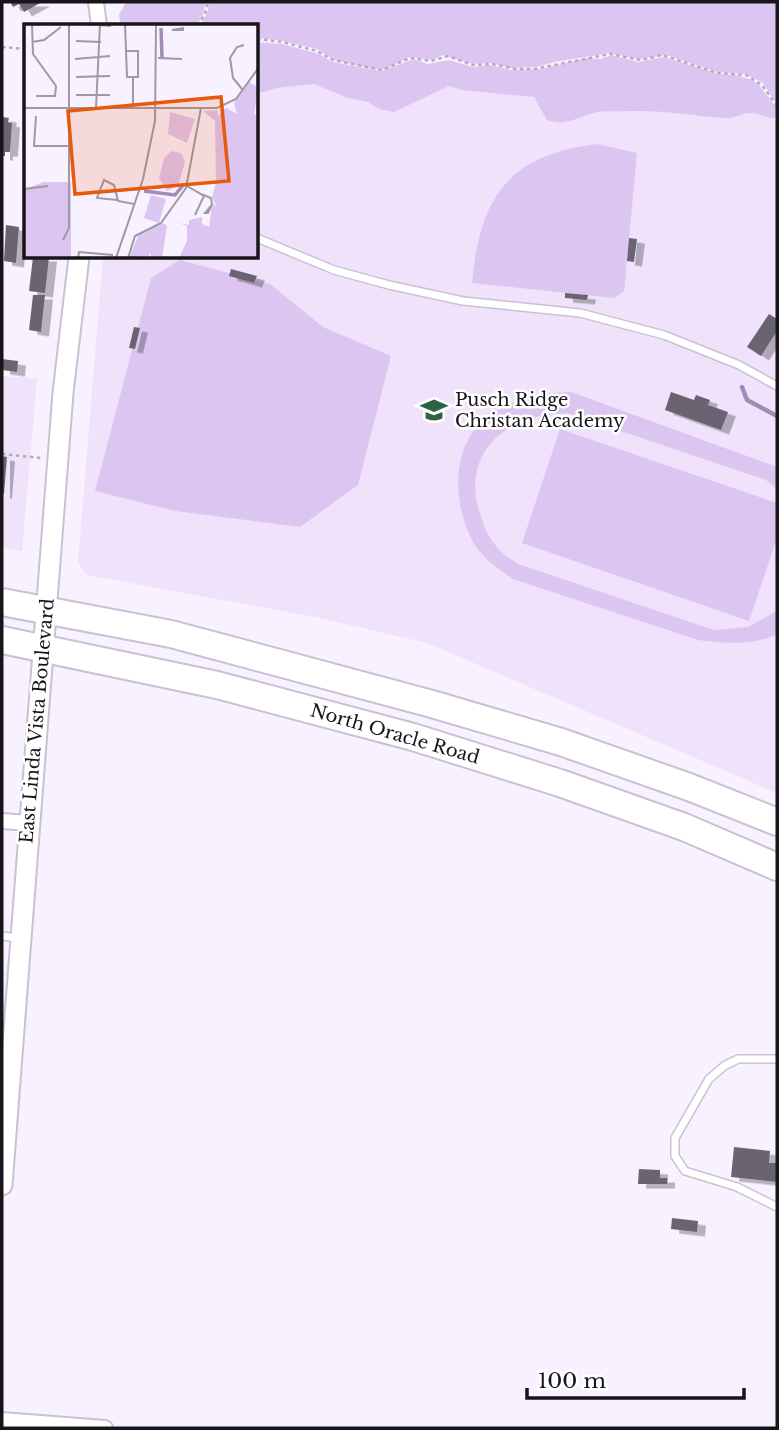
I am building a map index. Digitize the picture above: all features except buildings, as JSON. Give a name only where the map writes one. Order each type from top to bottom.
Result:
[{"type":"highway","points":[[2,602],[171,634],[432,704],[561,742],[689,787],[777,822]]},
{"type":"highway","name":"North Oracle Road","points":[[2,640],[217,685],[413,737],[560,783],[684,827],[777,867]]},
{"type":"street","points":[[96,2],[99,24]]},
{"type":"street","name":"East Linda Vista Boulevard","points":[[2,1176],[63,393],[79,259]]},
{"type":"street","points":[[2,821],[29,823]]},
{"type":"street","points":[[2,1420],[105,1428]]},
{"type":"lane","points":[[259,240],[334,270],[389,285],[463,301],[580,313],[664,335],[739,365],[777,386]]},
{"type":"lane","points":[[2,936],[22,938]]},
{"type":"lane","points":[[777,1059],[737,1059],[724,1066],[709,1079],[675,1138],[675,1156],[685,1171],[737,1187],[777,1207]]},
{"type":"path","points":[[199,24],[208,2]]},
{"type":"path","points":[[259,39],[283,42],[317,51],[333,60],[382,71],[410,58],[431,61],[448,56],[473,65],[492,64],[515,69],[534,69],[610,54],[641,60],[662,55],[717,73],[746,75],[762,85],[777,106]]},
{"type":"path","points":[[2,47],[24,49]]},
{"type":"path","points":[[2,454],[41,458]]},
{"type":"shaded area","points":[[126,2],[206,2],[197,24],[121,24],[119,15]]},
{"type":"shaded area","points":[[209,2],[777,2],[777,105],[763,83],[746,74],[717,72],[666,55],[638,59],[610,53],[537,67],[511,68],[490,63],[473,64],[443,55],[433,60],[409,57],[385,69],[374,69],[334,60],[317,49],[259,38],[259,24],[201,24],[208,11]]},
{"type":"shaded area","points":[[259,42],[283,44],[319,54],[333,62],[381,71],[414,59],[427,64],[449,60],[473,67],[490,65],[511,70],[541,69],[612,55],[638,62],[664,57],[719,74],[752,80],[777,108],[777,117],[751,113],[728,118],[655,111],[608,111],[565,122],[553,122],[547,120],[534,97],[462,90],[449,86],[394,112],[314,84],[276,88],[259,93]]},
{"type":"shaded area","name":"Pusch Ridge Christan Academy","points":[[259,67],[777,112],[777,793],[427,643],[315,617],[87,575],[78,563],[103,259],[259,259]]},
{"type":"shaded area","points":[[597,144],[637,153],[624,291],[615,298],[472,283],[482,227],[504,185],[520,170],[541,158]]},
{"type":"shaded area","points":[[180,260],[270,284],[323,327],[391,356],[358,485],[300,527],[175,511],[95,491],[151,278]]},
{"type":"shaded area","points":[[2,376],[37,379],[22,551],[2,548]]},
{"type":"shaded area","points":[[571,392],[777,467],[777,489],[766,480],[570,414],[548,415],[510,428],[495,439],[483,454],[477,471],[475,491],[486,530],[498,549],[518,564],[714,630],[748,627],[777,611],[777,634],[748,642],[698,640],[513,579],[479,550],[465,523],[458,489],[462,456],[468,440],[477,426],[509,404],[539,395]]},
{"type":"shaded area","points":[[560,429],[777,503],[777,538],[749,621],[522,543]]},
{"type":"waterway","points":[[742,387],[747,400],[777,416]]},
{"type":"place","name":"Pusch Ridge Christan Academy","points":[[434,410]]}]
